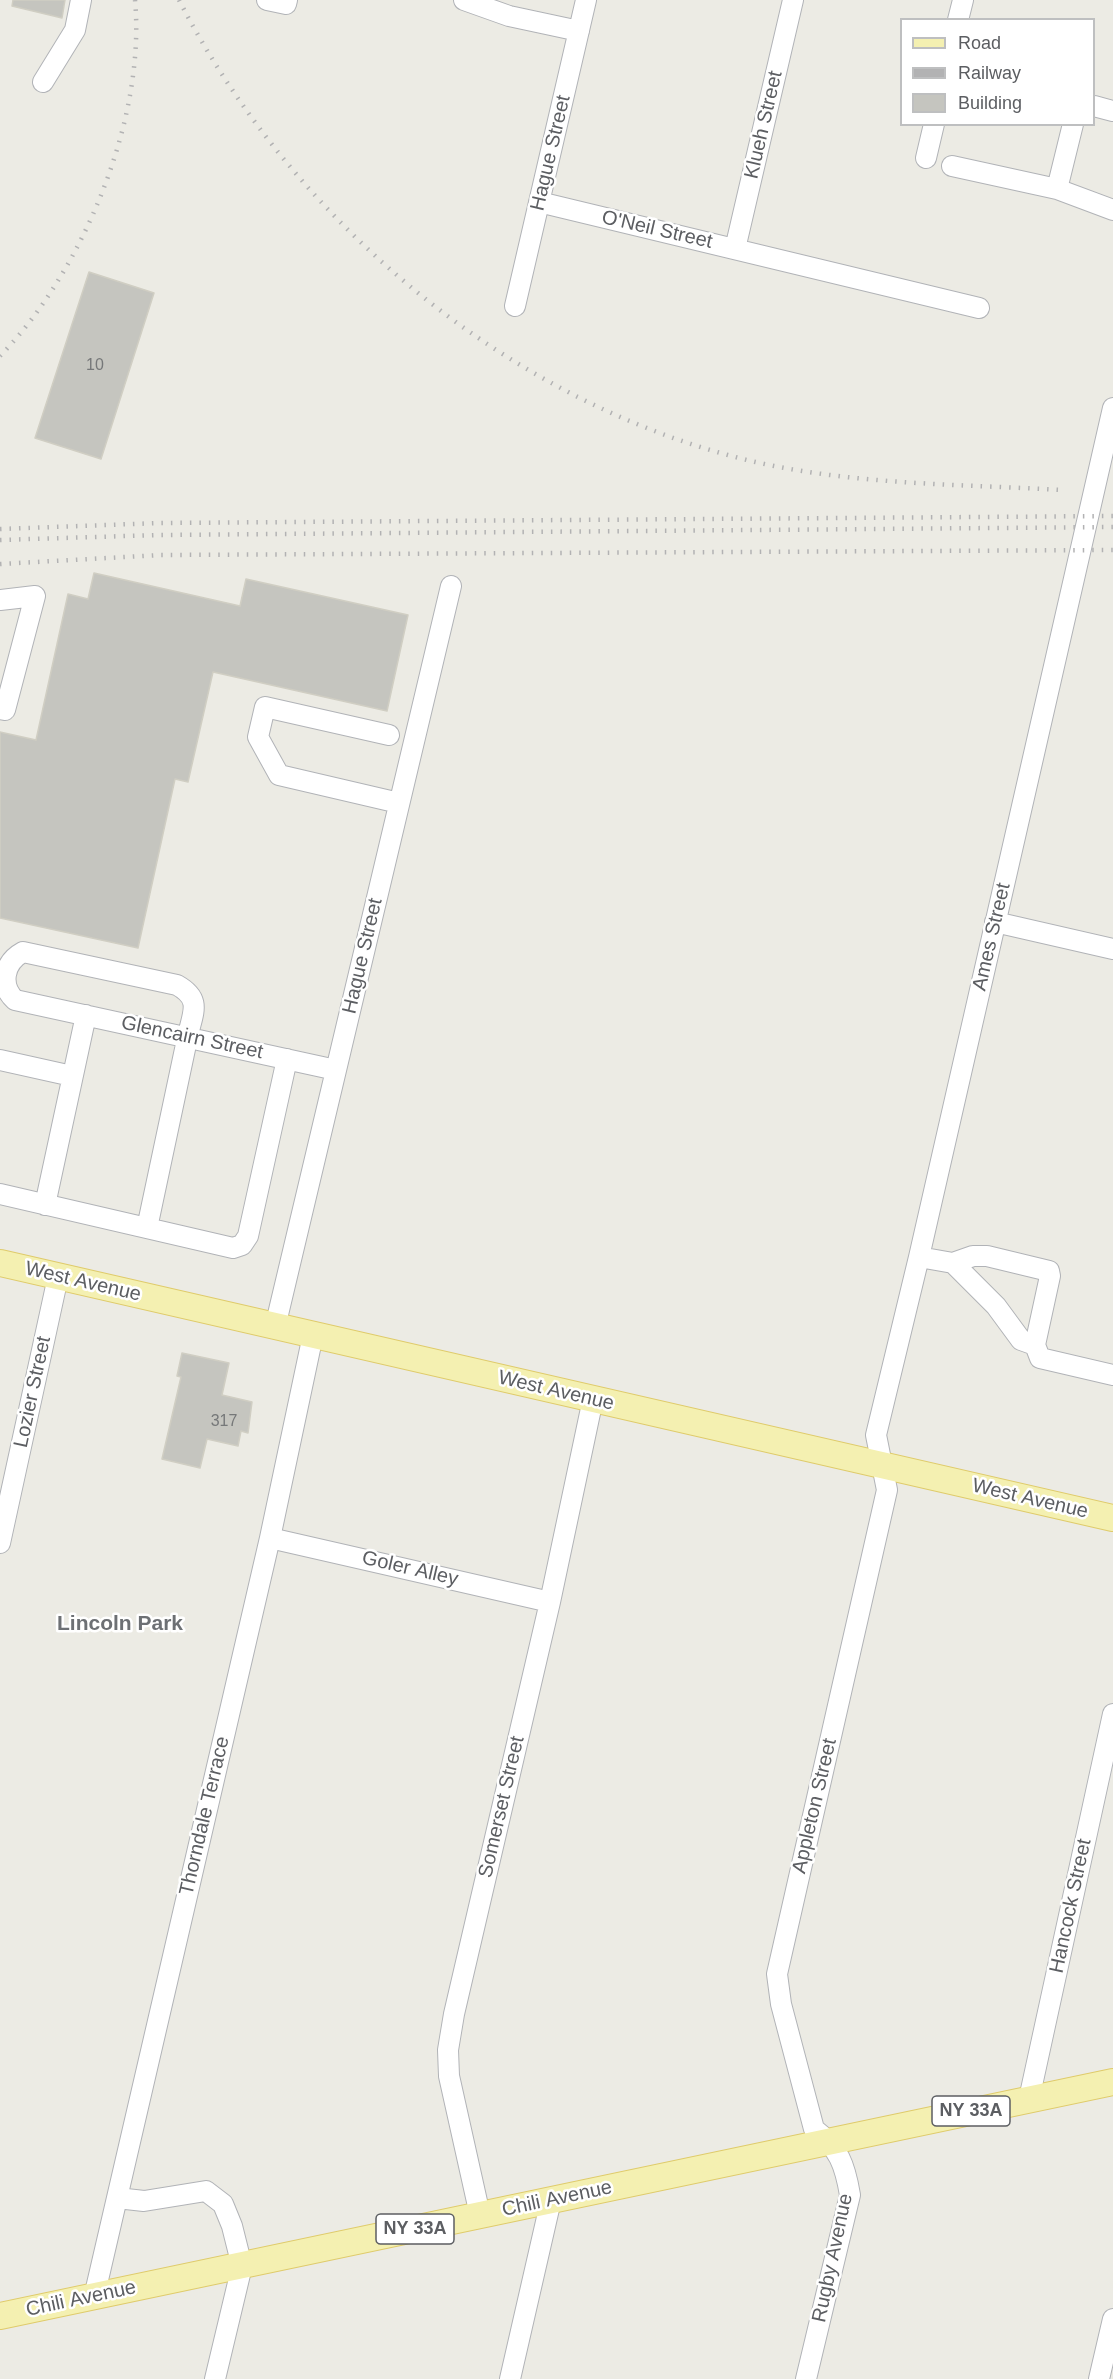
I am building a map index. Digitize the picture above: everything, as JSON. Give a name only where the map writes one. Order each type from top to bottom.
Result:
[{"type":"main road","name":"West Avenue","points":[[0,1263],[1113,1518]]},
{"type":"main road","name":"Chili Avenue","points":[[0,2316],[1113,2082]]},
{"type":"street","points":[[43,81],[75,30],[81,0]]},
{"type":"street","points":[[267,0],[286,4],[287,0]]},
{"type":"street","points":[[464,0],[510,16],[579,31]]},
{"type":"street","name":"Hague Street","points":[[515,306],[586,0]]},
{"type":"street","name":"Klueh Street","points":[[735,249],[793,0]]},
{"type":"street","points":[[958,18],[963,0]]},
{"type":"street","points":[[1095,106],[1113,111]]},
{"type":"street","points":[[926,158],[934,126]]},
{"type":"street","points":[[1057,189],[1073,126]]},
{"type":"street","points":[[952,166],[1057,189],[1113,210]]},
{"type":"street","name":"O'Neil Street","points":[[539,202],[979,308]]},
{"type":"street","name":"Ames Street","points":[[881,1465],[876,1435],[919,1257],[1113,408]]},
{"type":"street","name":"Hague Street","points":[[275,1327],[450,586]]},
{"type":"street","points":[[0,600],[35,596],[5,710],[0,709]]},
{"type":"street","points":[[389,735],[265,707],[258,737],[279,775],[399,803]]},
{"type":"street","points":[[995,922],[1113,949]]},
{"type":"street","name":"Glencairn Street","points":[[188,1035],[195,1004],[189,992],[177,985],[22,952],[12,958],[6,967],[2,983],[5,993],[15,1000],[188,1035],[336,1070]]},
{"type":"street","points":[[45,1205],[86,1015]]},
{"type":"street","points":[[147,1228],[188,1035]]},
{"type":"street","points":[[0,1194],[233,1248],[242,1245],[248,1236],[287,1059]]},
{"type":"street","points":[[0,1060],[72,1076]]},
{"type":"street","points":[[919,1257],[953,1263],[973,1256],[987,1256],[1049,1270],[1050,1276],[1035,1345],[1040,1358],[1113,1376]]},
{"type":"street","points":[[953,1263],[996,1305],[1021,1340],[1035,1345]]},
{"type":"street","name":"Lozier Street","points":[[0,1543],[58,1277]]},
{"type":"street","name":"Thorndale Terrace","points":[[94,2296],[270,1538],[313,1335]]},
{"type":"street","name":"Somerset Street","points":[[480,2215],[449,2076],[448,2050],[454,2014],[550,1602],[593,1399]]},
{"type":"street","name":"Appleton Street","points":[[829,2140],[814,2129],[781,2004],[777,1974],[887,1490],[881,1465]]},
{"type":"street","name":"Goler Alley","points":[[270,1538],[550,1602]]},
{"type":"street","name":"Hancock Street","points":[[1029,2099],[1113,1714]]},
{"type":"street","name":"Rugby Avenue","points":[[806,2379],[850,2195],[845,2167],[829,2140]]},
{"type":"street","points":[[117,2198],[144,2201],[206,2191],[223,2204],[232,2226],[242,2266],[215,2379]]},
{"type":"street","points":[[510,2379],[551,2200]]},
{"type":"street","points":[[1099,2379],[1113,2319]]},
{"type":"building","points":[[13,0],[65,0],[62,18],[12,6]]},
{"type":"building","points":[[89,272],[154,293],[101,459],[35,438]]},
{"type":"building","points":[[94,573],[240,606],[246,579],[408,615],[387,711],[213,672],[188,782],[175,779],[138,948],[0,918],[0,732],[36,740],[68,594],[88,599]]},
{"type":"building","points":[[182,1353],[229,1363],[222,1395],[252,1402],[248,1433],[241,1431],[238,1446],[207,1439],[200,1468],[162,1459],[181,1377],[177,1376]]},
{"type":"railway","points":[[0,356],[30,321],[58,281],[103,191],[119,143],[130,94],[136,46],[135,0]]},
{"type":"railway","points":[[179,0],[226,80],[281,155],[343,225],[413,289],[489,345],[569,393],[654,431],[743,459],[782,468],[862,479],[1063,490]]},
{"type":"railway","points":[[0,529],[160,523],[1113,516]]},
{"type":"railway","points":[[0,540],[159,535],[1113,527]]},
{"type":"railway","points":[[0,564],[161,555],[1113,550]]},
{"type":"district","name":"Lincoln Park","points":[[120,1624]]}]
